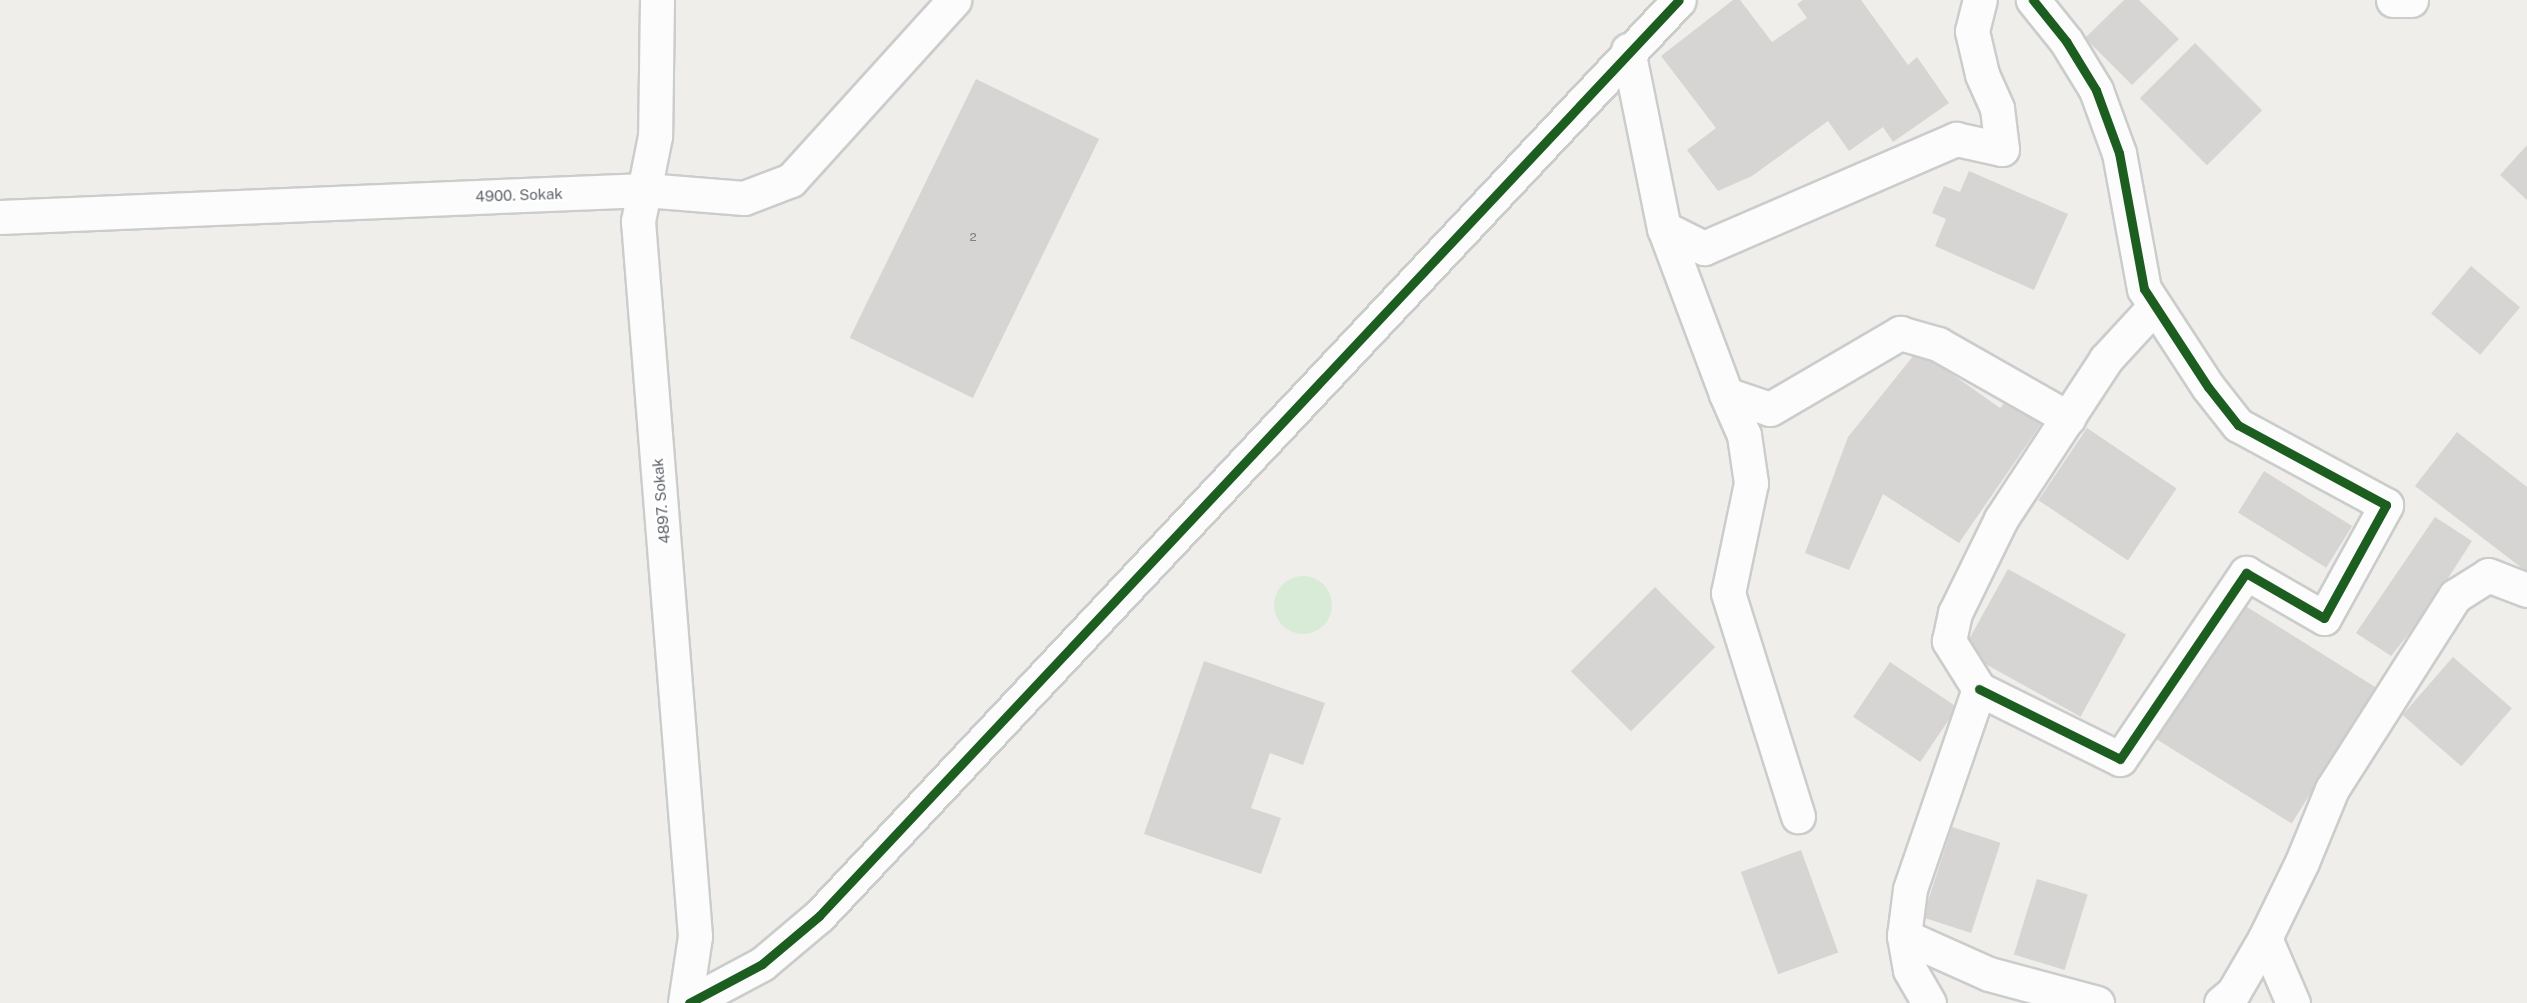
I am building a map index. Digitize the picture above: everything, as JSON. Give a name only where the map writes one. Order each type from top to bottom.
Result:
[{"type":"street","name":"4897. Sokak","points":[[657,0],[655,136],[639,221],[695,936],[687,1003]]},
{"type":"street","name":"4900. Sokak","points":[[0,218],[645,190],[744,198],[791,180],[954,0]]},
{"type":"street","points":[[687,1003],[762,964],[819,916],[1628,50],[1679,0]]},
{"type":"street","points":[[1664,228],[1704,248],[1956,140],[2002,149],[1997,108],[1982,74],[1972,31],[1980,0]]},
{"type":"street","points":[[2033,0],[2066,41],[2096,90],[2119,153],[2144,289],[2153,308],[2238,425],[2386,505],[2324,618],[2246,573],[2120,759],[1979,689],[1948,641],[1955,613],[2001,519],[2106,359],[2153,308]]},
{"type":"street","points":[[2393,0],[2411,0]]},
{"type":"street","points":[[1628,50],[1664,228],[1726,394],[1744,435],[1751,483],[1728,593],[1797,816]]},
{"type":"street","points":[[1726,394],[1770,409],[1900,333],[1938,344],[2068,418]]},
{"type":"street","points":[[2221,1003],[2233,993],[2265,938],[2302,862],[2332,789],[2455,596],[2488,575],[2527,590]]},
{"type":"street","points":[[1929,1003],[1910,970],[1904,936],[1910,889],[1979,689]]},
{"type":"street","points":[[1904,936],[1989,974],[2097,1003]]},
{"type":"street","points":[[2265,938],[2293,1003]]},
{"type":"green space","points":[[1297,576],[1309,576],[1324,584],[1332,599],[1332,611],[1324,626],[1309,634],[1297,634],[1282,626],[1274,611],[1274,599],[1282,584]]},
{"type":"building","points":[[1733,0],[1740,0],[1772,42],[1807,18],[1797,4],[1803,0],[1861,0],[1908,65],[1917,57],[1949,103],[1893,142],[1883,127],[1849,151],[1828,121],[1752,176],[1718,191],[1687,150],[1716,128],[1661,56]]},
{"type":"building","points":[[2124,0],[2139,0],[2179,39],[2132,85],[2085,38]]},
{"type":"building","points":[[2195,43],[2262,110],[2207,165],[2140,98]]},
{"type":"building","points":[[976,79],[1099,139],[973,398],[850,338]]},
{"type":"building","points":[[2527,145],[2527,200],[2500,175]]},
{"type":"building","points":[[1969,171],[2068,214],[2034,290],[1935,246],[1946,219],[1932,213],[1944,186],[1960,192]]},
{"type":"building","points":[[2471,266],[2520,307],[2480,355],[2431,313]]},
{"type":"building","points":[[1918,350],[2000,408],[2006,401],[2041,424],[1959,543],[1883,494],[1849,570],[1805,553],[1848,437]]},
{"type":"building","points":[[2087,428],[2177,488],[2128,561],[2038,500]]},
{"type":"building","points":[[2457,432],[2527,487],[2527,572],[2415,486]]},
{"type":"building","points":[[2264,471],[2352,526],[2326,568],[2238,513]]},
{"type":"building","points":[[2435,517],[2472,541],[2427,611],[2391,656],[2356,633]]},
{"type":"building","points":[[2008,569],[2126,634],[2081,717],[1962,651]]},
{"type":"building","points":[[1655,587],[1715,647],[1631,731],[1571,671]]},
{"type":"building","points":[[2239,602],[2376,688],[2292,824],[2154,738]]},
{"type":"building","points":[[2453,657],[2512,708],[2461,766],[2402,715]]},
{"type":"building","points":[[1204,661],[1325,703],[1303,765],[1270,753],[1251,808],[1281,818],[1261,874],[1144,834]]},
{"type":"building","points":[[1890,662],[1957,707],[1920,762],[1853,717]]},
{"type":"building","points":[[1952,827],[2001,843],[1971,933],[1923,917]]},
{"type":"building","points":[[1801,850],[1838,952],[1778,974],[1741,872]]},
{"type":"building","points":[[2037,879],[2088,894],[2065,970],[2014,955]]},
{"type":"cycle path","points":[[689,1003],[762,964],[819,916],[1679,0]]},
{"type":"cycle path","points":[[1979,689],[2120,759],[2246,573],[2324,618],[2386,505],[2238,425],[2208,387],[2144,289],[2119,153],[2096,90],[2066,41],[2033,0]]}]
